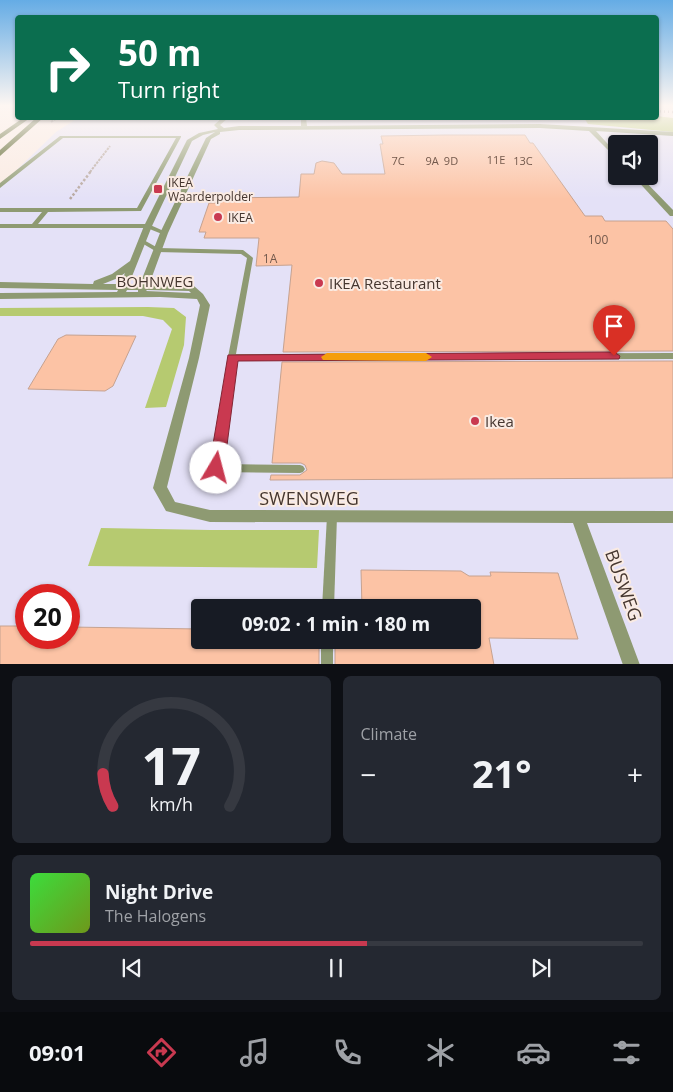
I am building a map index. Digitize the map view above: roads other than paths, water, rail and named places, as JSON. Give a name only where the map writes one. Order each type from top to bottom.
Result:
[{"type":"main road","points":[[0,154],[19,137]]},
{"type":"street","points":[[120,295],[148,226],[173,172],[190,140],[196,137]]},
{"type":"street","points":[[142,290],[164,233],[211,137]]},
{"type":"street","points":[[596,137],[608,148]]},
{"type":"street","points":[[645,185],[673,214]]},
{"type":"street","points":[[90,285],[115,276],[134,261]]},
{"type":"street","name":"BOHNWEG","points":[[0,285],[124,285],[142,290],[200,296]]},
{"type":"street","name":"BOHNWEG","points":[[0,296],[120,295],[142,290]]},
{"type":"street","name":"SWENSWEG","points":[[200,296],[205,305],[202,322],[160,488],[171,507],[210,516],[673,518]]},
{"type":"street","name":"BUSWEG","points":[[579,519],[632,664]]},
{"type":"lane","points":[[0,186],[62,137],[179,137],[139,210],[0,210]]},
{"type":"lane","points":[[161,170],[173,172]]},
{"type":"lane","points":[[34,226],[46,210]]},
{"type":"lane","points":[[0,226],[148,226],[164,233]]},
{"type":"lane","points":[[142,241],[157,250],[243,252],[250,258],[232,357],[216,468],[300,469]]},
{"type":"lane","points":[[232,357],[673,356]]},
{"type":"lane","points":[[328,599],[332,516]]},
{"type":"lane","points":[[327,649],[327,664]]},
{"type":"place","name":"IKEA Waarderpolder","points":[[158,189]]},
{"type":"place","name":"IKEA","points":[[218,217]]},
{"type":"place","name":"IKEA Restaurant","points":[[319,283]]},
{"type":"place","name":"Ikea","points":[[475,421]]}]
